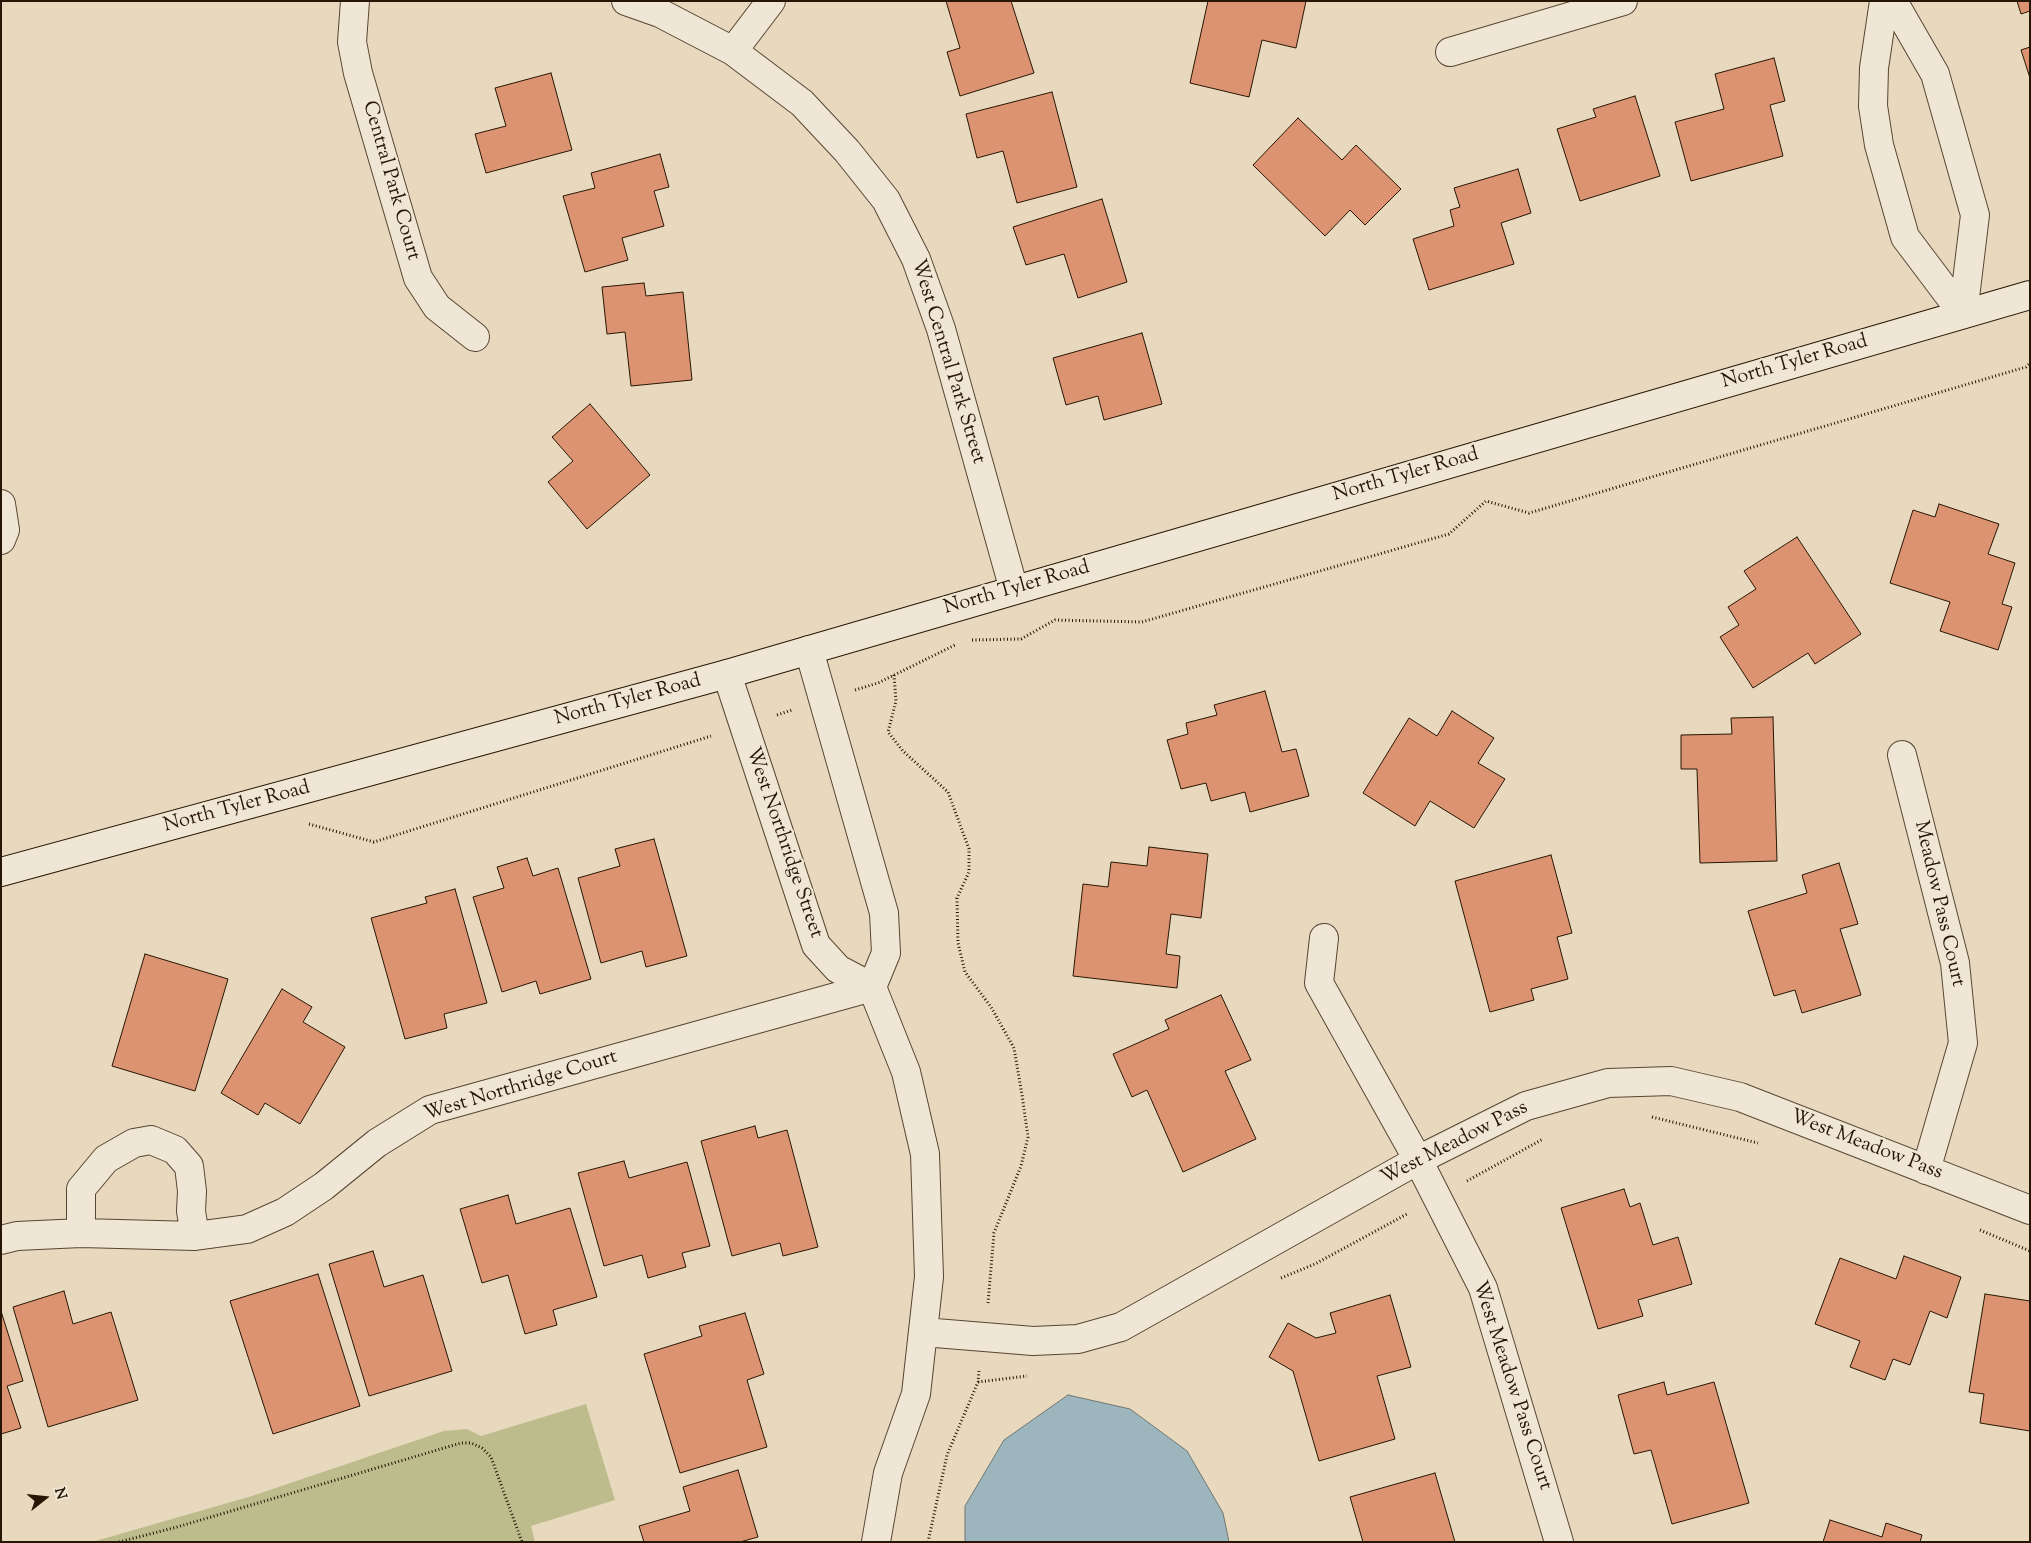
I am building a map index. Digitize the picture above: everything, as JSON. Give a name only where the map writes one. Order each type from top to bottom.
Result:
[{"type":"street","name":"Central Park Court","points":[[355,1],[352,42],[358,73],[418,278],[437,307],[475,337]]},
{"type":"street","name":"West Central Park Street","points":[[626,1],[660,13],[733,50],[802,103],[847,151],[886,200],[916,259],[940,329],[1014,590]]},
{"type":"street","points":[[733,50],[771,1]]},
{"type":"street","points":[[1450,52],[1623,1]]},
{"type":"street","points":[[1884,1],[1874,68],[1873,106],[1879,145],[1905,237],[1963,314]]},
{"type":"street","points":[[1893,1],[1935,74],[1975,215],[1963,314]]},
{"type":"street","name":"North Tyler Road","points":[[1,872],[727,674],[2030,295]]},
{"type":"street","points":[[1,504],[5,530],[1,540]]},
{"type":"street","points":[[808,650],[884,912],[886,953],[872,987],[906,1072],[925,1154],[930,1277],[916,1394],[888,1473],[876,1542]]},
{"type":"street","name":"West Northridge Street","points":[[727,674],[816,945],[838,969],[872,987]]},
{"type":"street","name":"Meadow Pass Court","points":[[1902,755],[1955,964],[1963,1043],[1926,1170]]},
{"type":"street","name":"West Meadow Pass Court","points":[[1324,938],[1319,983],[1418,1160],[1483,1288],[1559,1542]]},
{"type":"street","name":"West Northridge Court","points":[[1,1240],[17,1236],[81,1233],[195,1236],[247,1229],[285,1212],[324,1186],[377,1143],[430,1110],[872,987]]},
{"type":"street","name":"West Meadow Pass","points":[[923,1332],[1032,1341],[1078,1339],[1121,1328],[1418,1160],[1526,1106],[1608,1084],[1671,1080],[1740,1097],[2030,1210]]},
{"type":"street","points":[[81,1233],[81,1189],[106,1159],[134,1143],[151,1140],[175,1150],[189,1166],[192,1191],[190,1210],[195,1236]]},
{"type":"path","points":[[965,640],[1021,638],[1055,620],[1142,622],[1449,534],[1486,501],[1529,513],[2026,367],[2030,363]]},
{"type":"path","points":[[302,822],[374,842],[878,683],[956,645]]},
{"type":"path","points":[[894,675],[896,701],[888,732],[903,751],[948,792],[969,849],[969,872],[957,898],[958,943],[965,972],[991,1007],[1014,1048],[1028,1137],[1020,1166],[994,1233],[990,1285],[978,1382],[947,1455],[928,1542]]},
{"type":"path","points":[[1649,1117],[1760,1144]]},
{"type":"path","points":[[1275,1281],[1315,1264],[1547,1137]]},
{"type":"path","points":[[1977,1228],[2030,1251]]},
{"type":"path","points":[[978,1382],[1033,1375]]},
{"type":"path","points":[[118,1542],[177,1527],[461,1443],[471,1443],[482,1448],[490,1457],[522,1542]]},
{"type":"shaded area","points":[[586,1404],[615,1500],[531,1526],[535,1542],[92,1542],[252,1496],[444,1431],[467,1429],[481,1436]]},
{"type":"water","points":[[1068,1395],[1130,1409],[1187,1451],[1223,1513],[1229,1542],[965,1542],[965,1506],[1004,1440]]},
{"type":"building","points":[[946,1],[1011,1],[1034,73],[960,96],[947,52],[960,48]]},
{"type":"building","points":[[1208,1],[1306,1],[1296,48],[1262,40],[1249,97],[1190,83]]},
{"type":"building","points":[[2017,1],[2030,1],[2030,11],[2021,14]]},
{"type":"building","points":[[2030,47],[2030,78],[2021,50]]},
{"type":"building","points":[[1774,58],[1785,101],[1770,105],[1783,156],[1691,181],[1675,122],[1724,109],[1715,74]]},
{"type":"building","points":[[551,73],[572,150],[486,173],[475,134],[506,126],[495,88]]},
{"type":"building","points":[[1052,92],[1077,187],[1017,203],[1003,151],[977,158],[966,114]]},
{"type":"building","points":[[1635,96],[1660,176],[1580,201],[1557,129],[1596,117],[1593,109]]},
{"type":"building","points":[[1298,118],[1342,160],[1356,145],[1401,189],[1365,225],[1350,210],[1325,236],[1253,165]]},
{"type":"building","points":[[660,154],[669,187],[654,191],[664,226],[622,238],[628,260],[585,272],[563,196],[595,188],[591,173]]},
{"type":"building","points":[[1518,169],[1531,213],[1501,223],[1514,264],[1429,290],[1413,239],[1454,226],[1450,210],[1460,207],[1454,188]]},
{"type":"building","points":[[1102,199],[1127,282],[1078,298],[1064,254],[1026,265],[1013,227]]},
{"type":"building","points":[[644,283],[646,296],[683,292],[692,380],[631,386],[625,332],[607,334],[602,287]]},
{"type":"building","points":[[1142,333],[1162,404],[1104,420],[1098,396],[1066,405],[1053,358]]},
{"type":"building","points":[[590,404],[650,475],[587,529],[548,482],[573,461],[552,437]]},
{"type":"building","points":[[1939,504],[1999,524],[1988,554],[2015,563],[2002,604],[2012,607],[1998,650],[1940,631],[1950,602],[1890,583],[1913,510],[1935,517]]},
{"type":"building","points":[[1797,537],[1861,634],[1815,664],[1808,653],[1753,688],[1720,637],[1739,625],[1728,607],[1756,589],[1744,571]]},
{"type":"building","points":[[1265,691],[1282,752],[1296,749],[1309,796],[1250,812],[1245,792],[1211,801],[1206,783],[1181,789],[1167,740],[1188,734],[1186,723],[1217,715],[1214,705]]},
{"type":"building","points":[[1452,711],[1494,738],[1478,763],[1505,779],[1474,828],[1430,801],[1415,826],[1363,793],[1409,718],[1437,736]]},
{"type":"building","points":[[1773,717],[1777,861],[1700,863],[1697,769],[1681,769],[1681,735],[1732,734],[1731,718]]},
{"type":"building","points":[[654,839],[687,956],[646,967],[642,951],[601,963],[578,878],[620,866],[615,849]]},
{"type":"building","points":[[1149,847],[1208,854],[1201,918],[1171,914],[1166,954],[1180,956],[1177,988],[1073,976],[1083,884],[1108,887],[1111,862],[1147,866]]},
{"type":"building","points":[[1551,855],[1572,933],[1557,937],[1568,979],[1531,989],[1534,1000],[1490,1012],[1455,881]]},
{"type":"building","points":[[527,858],[533,876],[558,868],[591,979],[540,994],[536,981],[502,992],[473,897],[504,888],[497,867]]},
{"type":"building","points":[[1839,863],[1858,924],[1840,929],[1861,995],[1802,1013],[1795,990],[1774,996],[1748,911],[1807,893],[1802,875]]},
{"type":"building","points":[[455,889],[487,1003],[444,1014],[447,1028],[405,1039],[371,918],[427,903],[425,897]]},
{"type":"building","points":[[145,954],[228,979],[195,1091],[112,1066]]},
{"type":"building","points":[[282,989],[312,1007],[303,1022],[345,1047],[300,1124],[265,1103],[258,1115],[221,1093]]},
{"type":"building","points":[[1221,995],[1251,1060],[1225,1071],[1256,1139],[1183,1172],[1147,1090],[1132,1097],[1113,1054],[1169,1029],[1165,1020]]},
{"type":"building","points":[[755,1126],[758,1138],[787,1130],[818,1247],[783,1256],[780,1243],[732,1256],[701,1141]]},
{"type":"building","points":[[624,1161],[629,1178],[687,1162],[710,1246],[682,1253],[686,1267],[648,1278],[642,1255],[604,1266],[578,1173]]},
{"type":"building","points":[[1624,1189],[1630,1207],[1640,1203],[1653,1245],[1678,1237],[1692,1284],[1638,1300],[1643,1316],[1598,1329],[1561,1208]]},
{"type":"building","points":[[508,1195],[516,1224],[570,1208],[597,1297],[553,1310],[557,1325],[525,1334],[508,1275],[482,1283],[460,1209]]},
{"type":"building","points":[[373,1251],[384,1287],[423,1275],[452,1371],[369,1396],[329,1264]]},
{"type":"building","points":[[1904,1256],[1961,1277],[1947,1318],[1930,1311],[1910,1365],[1893,1359],[1885,1380],[1850,1367],[1860,1341],[1815,1324],[1840,1258],[1896,1279]]},
{"type":"building","points":[[318,1274],[360,1406],[273,1434],[230,1301]]},
{"type":"building","points":[[64,1291],[73,1324],[111,1312],[138,1400],[48,1427],[13,1307]]},
{"type":"building","points":[[1985,1294],[2030,1301],[2030,1431],[1980,1423],[1984,1394],[1969,1392]]},
{"type":"building","points":[[1390,1295],[1411,1367],[1377,1376],[1395,1439],[1319,1461],[1293,1371],[1269,1357],[1288,1323],[1316,1338],[1336,1333],[1330,1313]]},
{"type":"building","points":[[1,1311],[23,1381],[7,1386],[21,1428],[1,1434]]},
{"type":"building","points":[[745,1313],[764,1374],[747,1380],[767,1447],[680,1473],[644,1354],[702,1336],[699,1326]]},
{"type":"building","points":[[1664,1382],[1667,1395],[1714,1382],[1749,1503],[1672,1524],[1651,1450],[1634,1454],[1618,1395]]},
{"type":"building","points":[[738,1470],[758,1537],[740,1542],[644,1542],[639,1526],[690,1511],[683,1487]]},
{"type":"building","points":[[1435,1473],[1455,1542],[1363,1542],[1350,1497]]},
{"type":"building","points":[[1830,1520],[1882,1537],[1886,1523],[1922,1535],[1920,1542],[1823,1542]]}]
